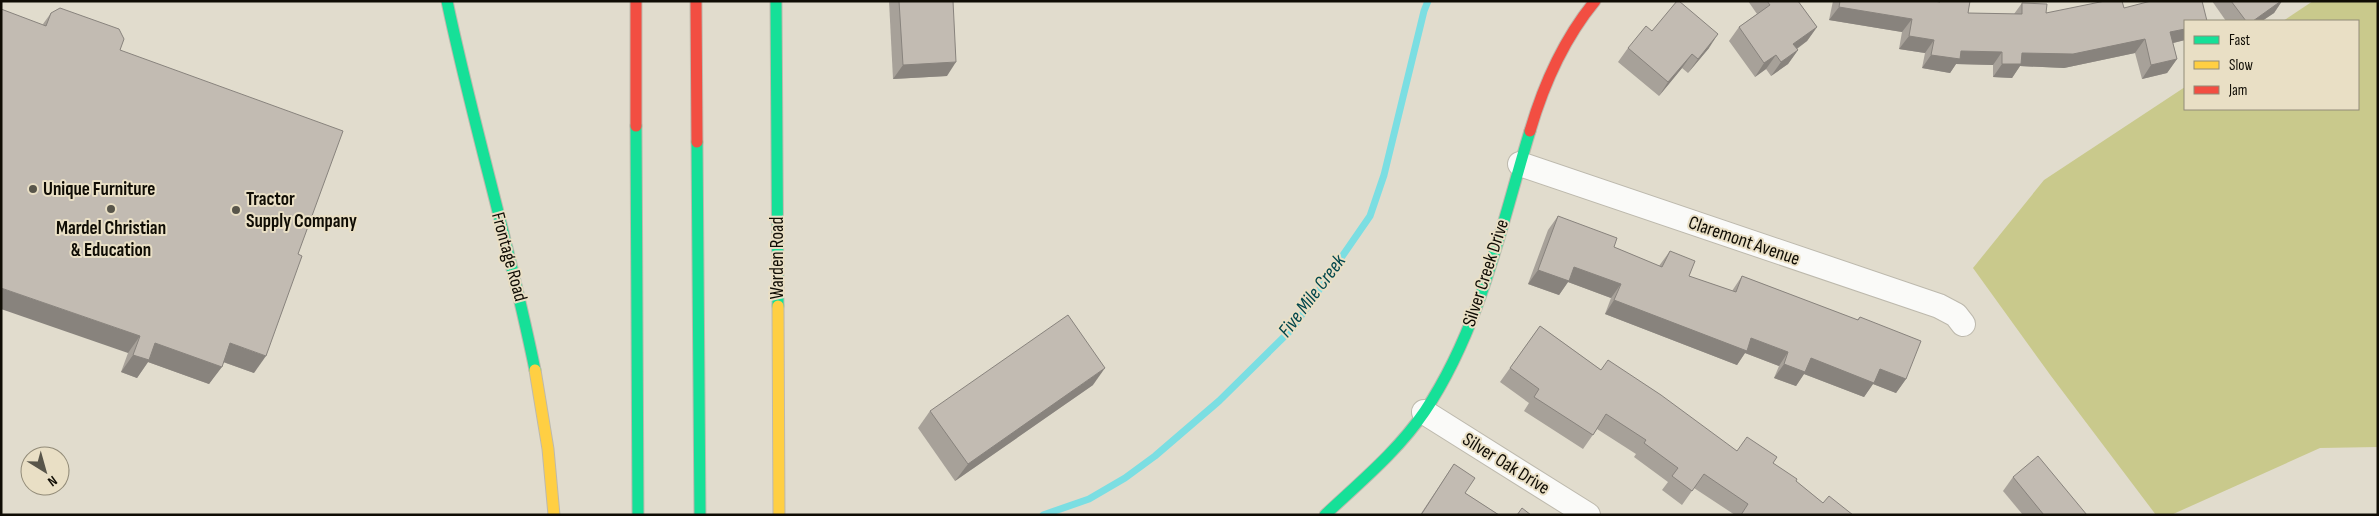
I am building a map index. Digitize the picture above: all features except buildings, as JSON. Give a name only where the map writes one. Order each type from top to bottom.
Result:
[{"type":"main road","name":"Frontage Road","points":[[448,1],[473,121],[532,348],[544,412],[552,476],[554,515]]},
{"type":"main road","points":[[636,1],[638,515]]},
{"type":"main road","points":[[696,1],[700,515]]},
{"type":"main road","name":"Warden Road","points":[[776,1],[779,515]]},
{"type":"main road","name":"Silver Creek Drive","points":[[1325,515],[1388,457],[1424,412],[1449,371],[1467,334],[1550,73],[1566,40],[1596,1]]},
{"type":"street","name":"Claremont Avenue","points":[[1520,164],[1939,306],[1956,315],[1963,324]]},
{"type":"street","name":"Silver Oak Drive","points":[[1424,412],[1588,515]]},
{"type":"green space","points":[[2313,1],[2378,1],[2378,447],[2320,448],[2171,515],[2156,515],[2051,376],[1973,268],[2044,180],[2184,88],[2184,110],[2359,110],[2359,20],[2284,20]]},
{"type":"waterway","name":"Five Mile Creek","points":[[1043,515],[1089,499],[1125,478],[1155,456],[1219,401],[1292,329],[1370,216],[1384,175],[1428,1]]},
{"type":"traffic: fast","points":[[447,1],[535,370]]},
{"type":"traffic: fast","points":[[776,1],[778,306]]},
{"type":"traffic: fast","points":[[636,126],[638,515]]},
{"type":"traffic: fast","points":[[1325,515],[1378,466],[1403,439],[1425,411],[1444,379],[1461,345],[1488,275],[1530,131]]},
{"type":"traffic: fast","points":[[697,142],[700,515]]},
{"type":"traffic: slow","points":[[778,306],[779,515]]},
{"type":"traffic: slow","points":[[535,370],[548,449],[554,515]]},
{"type":"traffic: jam","points":[[636,1],[636,126]]},
{"type":"traffic: jam","points":[[696,1],[697,142]]},
{"type":"traffic: jam","points":[[1530,131],[1548,79],[1573,31],[1595,1]]},
{"type":"place","name":"Unique Furniture","points":[[33,189]]},
{"type":"place","name":"Mardel Christian & Education","points":[[111,209]]},
{"type":"place","name":"Tractor Supply Company","points":[[236,210]]}]
